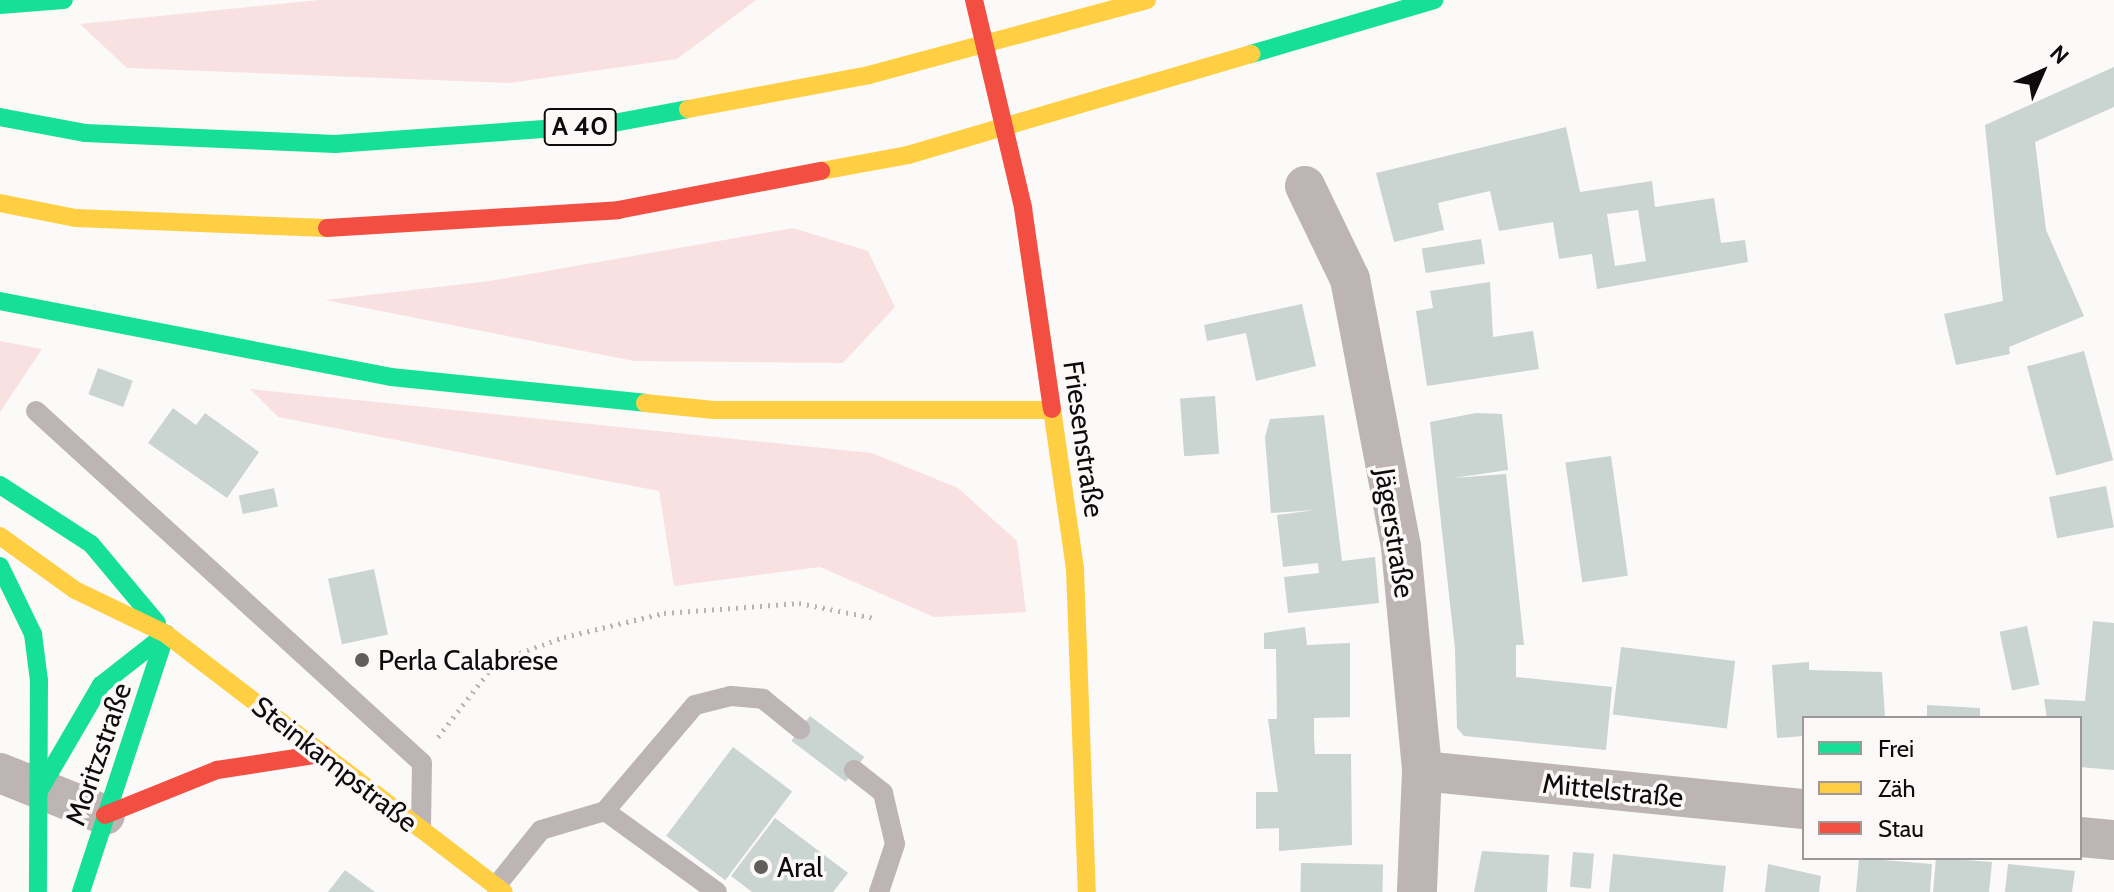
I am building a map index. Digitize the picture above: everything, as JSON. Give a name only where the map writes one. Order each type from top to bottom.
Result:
[{"type":"main road","points":[[0,5],[64,0]]},
{"type":"main road","name":"Friesenstraße","points":[[974,0],[1023,208],[1079,622],[1087,892]]},
{"type":"main road","name":"A 40","points":[[0,117],[85,133],[335,144],[603,125],[869,75],[1147,0]]},
{"type":"main road","points":[[0,203],[76,218],[335,228],[618,210],[908,155],[1434,0]]},
{"type":"main road","points":[[0,301],[437,382],[714,410],[1052,410]]},
{"type":"main road","name":"Steinkampstraße","points":[[0,485],[91,544],[166,634]]},
{"type":"main road","name":"Steinkampstraße","points":[[0,536],[75,590],[166,634],[500,889]]},
{"type":"main road","name":"Moritzstraße","points":[[0,566],[33,634],[39,791],[38,892]]},
{"type":"main road","points":[[39,791],[101,685],[166,634]]},
{"type":"main road","name":"Moritzstraße","points":[[81,892],[166,634]]},
{"type":"main road","points":[[105,815],[217,770],[322,754]]},
{"type":"street","name":"Jägerstraße","points":[[1305,186],[1350,279],[1401,547],[1422,771],[1417,892]]},
{"type":"street","name":"Mittelstraße","points":[[1422,771],[1802,809]]},
{"type":"street","points":[[0,773],[105,815]]},
{"type":"street","points":[[2082,837],[2114,840]]},
{"type":"lane","points":[[36,411],[422,763],[421,830]]},
{"type":"lane","points":[[500,889],[541,830],[605,811],[695,705],[731,696],[763,699],[800,729]]},
{"type":"lane","points":[[854,770],[883,793],[895,844],[879,892]]},
{"type":"lane","points":[[605,811],[717,892]]},
{"type":"path","points":[[422,763],[453,711],[497,661],[564,637],[664,613],[799,603],[874,618]]},
{"type":"shaded area","points":[[319,0],[756,0],[677,59],[510,83],[127,68],[80,24]]},
{"type":"shaded area","points":[[793,228],[868,251],[895,307],[843,363],[634,361],[325,300],[490,281]]},
{"type":"shaded area","points":[[0,341],[42,349],[0,412]]},
{"type":"shaded area","points":[[250,389],[872,453],[958,488],[1017,541],[1026,612],[934,617],[820,567],[674,586],[659,491],[278,417]]},
{"type":"building","points":[[2114,67],[2114,107],[2035,142],[2046,230],[2084,316],[2009,347],[2010,354],[1956,365],[1944,314],[2003,301],[1985,125]]},
{"type":"building","points":[[1566,127],[1580,192],[1652,181],[1655,207],[1714,198],[1721,243],[1745,240],[1748,262],[1597,289],[1592,254],[1559,259],[1553,222],[1499,231],[1490,191],[1438,203],[1444,230],[1394,242],[1376,173]],"holes":[[[1638,210],[1646,261],[1615,266],[1607,214]]]},
{"type":"building","points":[[1481,239],[1485,264],[1426,273],[1422,248]]},
{"type":"building","points":[[1490,282],[1493,337],[1533,331],[1539,369],[1427,386],[1416,311],[1433,308],[1430,291]]},
{"type":"building","points":[[1302,304],[1316,366],[1256,381],[1246,333],[1207,341],[1204,325]]},
{"type":"building","points":[[2084,351],[2113,460],[2056,475],[2027,366]]},
{"type":"building","points":[[98,368],[133,381],[123,407],[88,394]]},
{"type":"building","points":[[1215,396],[1219,454],[1184,456],[1180,398]]},
{"type":"building","points":[[173,408],[196,425],[205,413],[259,452],[227,498],[148,443]]},
{"type":"building","points":[[1476,413],[1502,414],[1508,470],[1453,478],[1506,474],[1524,645],[1516,645],[1516,677],[1612,687],[1606,750],[1464,736],[1457,728],[1455,649],[1430,422]]},
{"type":"building","points":[[1324,415],[1342,561],[1375,557],[1379,603],[1288,613],[1284,577],[1319,573],[1318,563],[1283,567],[1277,515],[1316,510],[1271,513],[1265,437],[1270,419]]},
{"type":"building","points":[[1611,456],[1628,576],[1582,582],[1565,462]]},
{"type":"building","points":[[2106,486],[2114,527],[2057,538],[2049,497]]},
{"type":"building","points":[[274,488],[278,507],[243,514],[239,495]]},
{"type":"building","points":[[374,569],[388,635],[342,644],[328,579]]},
{"type":"building","points":[[2093,621],[2114,623],[2114,770],[2082,767],[2082,716],[2047,716],[2044,699],[2085,701]]},
{"type":"building","points":[[2027,626],[2039,685],[2012,691],[2000,632]]},
{"type":"building","points":[[1305,627],[1307,645],[1350,643],[1350,717],[1314,718],[1314,737],[1315,754],[1351,754],[1352,845],[1279,851],[1279,828],[1256,829],[1256,792],[1278,792],[1268,719],[1277,719],[1276,649],[1264,649],[1264,633]]},
{"type":"building","points":[[1621,647],[1735,661],[1727,729],[1613,714]]},
{"type":"building","points":[[1809,662],[1809,670],[1882,672],[1885,716],[1802,716],[1802,736],[1777,738],[1772,665]]},
{"type":"building","points":[[1927,705],[1980,708],[1980,716],[1927,716]]},
{"type":"building","points":[[810,716],[864,757],[846,782],[791,741]]},
{"type":"building","points":[[733,747],[792,792],[725,880],[666,836]]},
{"type":"building","points":[[775,818],[848,873],[833,892],[752,892],[731,876]]},
{"type":"building","points":[[1482,851],[1549,855],[1547,892],[1474,892]]},
{"type":"building","points":[[1573,852],[1594,854],[1591,889],[1570,887]]},
{"type":"building","points":[[1613,854],[1726,866],[1723,892],[1609,892]]},
{"type":"building","points":[[1859,860],[1932,864],[1930,892],[1856,892]]},
{"type":"building","points":[[1936,860],[1992,862],[1989,892],[1933,892]]},
{"type":"building","points":[[1301,863],[1383,864],[1383,892],[1300,892]]},
{"type":"building","points":[[1768,864],[1821,876],[1819,892],[1765,892]]},
{"type":"building","points":[[2008,864],[2075,871],[2072,892],[2005,892]]},
{"type":"building","points":[[345,870],[375,892],[328,892]]},
{"type":"traffic: fast","points":[[0,5],[64,0]]},
{"type":"traffic: fast","points":[[1251,54],[1434,0]]},
{"type":"traffic: fast","points":[[0,117],[85,133],[335,144],[603,125],[688,109]]},
{"type":"traffic: fast","points":[[0,301],[391,377],[645,403]]},
{"type":"traffic: fast","points":[[0,485],[91,544],[157,623]]},
{"type":"traffic: fast","points":[[0,566],[33,634],[39,681],[38,892]]},
{"type":"traffic: fast","points":[[39,791],[101,685],[166,634]]},
{"type":"traffic: fast","points":[[81,892],[166,634]]},
{"type":"traffic: slow","points":[[688,109],[869,75],[1147,0]]},
{"type":"traffic: slow","points":[[821,171],[908,155],[1251,54]]},
{"type":"traffic: slow","points":[[0,203],[76,218],[327,228]]},
{"type":"traffic: slow","points":[[645,403],[714,410],[1052,410]]},
{"type":"traffic: slow","points":[[1052,409],[1075,569],[1087,892]]},
{"type":"traffic: slow","points":[[0,536],[75,590],[166,634],[504,892]]},
{"type":"traffic: jam","points":[[974,0],[1023,208],[1052,409]]},
{"type":"traffic: jam","points":[[327,228],[618,210],[821,171]]},
{"type":"traffic: jam","points":[[105,815],[217,770],[322,754]]},
{"type":"place","name":"Perla Calabrese","points":[[362,660]]},
{"type":"place","name":"Aral","points":[[761,867]]}]
